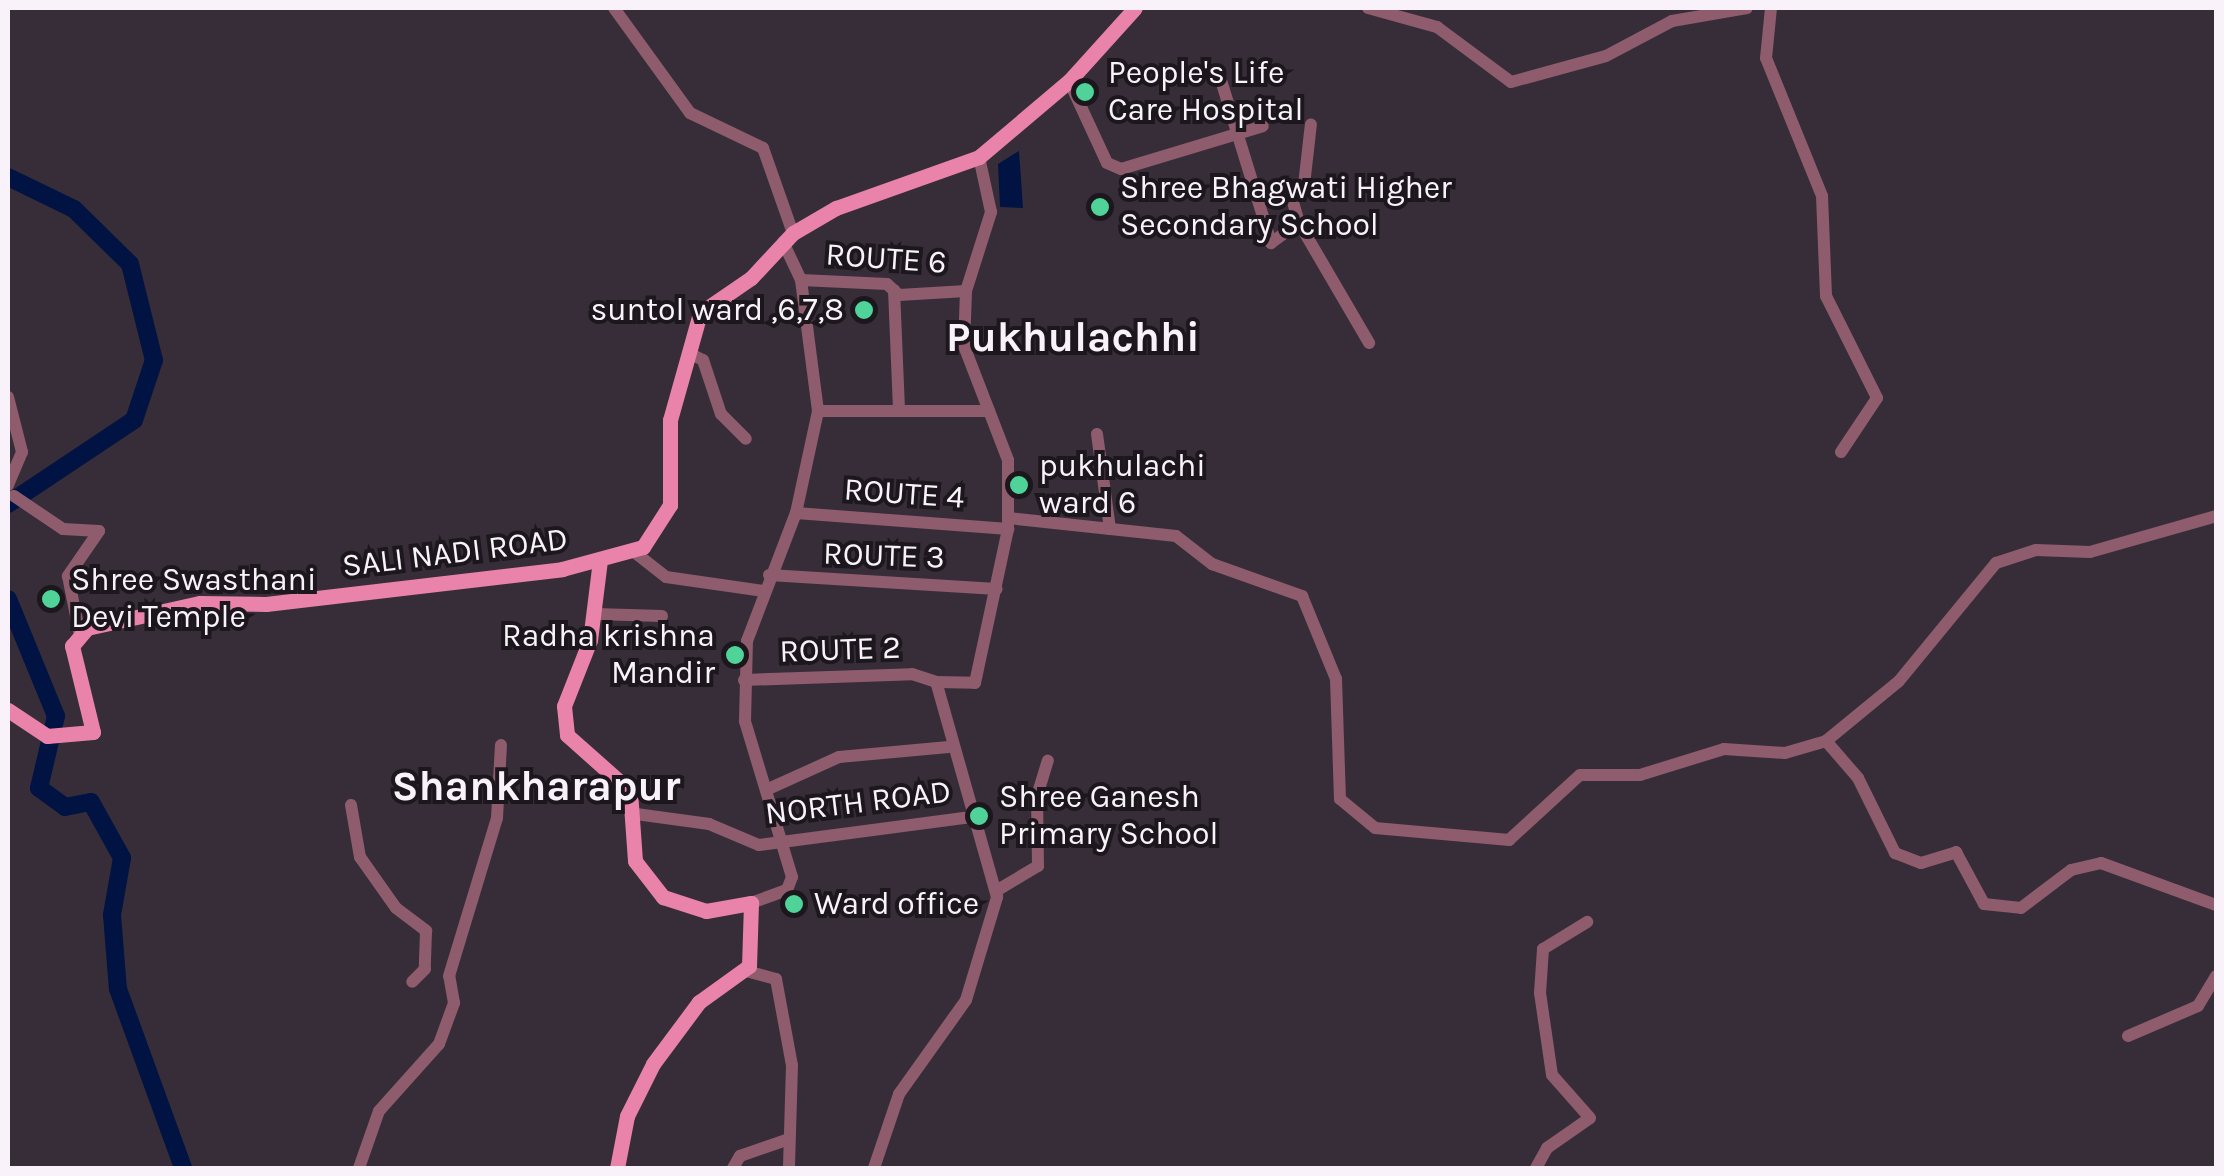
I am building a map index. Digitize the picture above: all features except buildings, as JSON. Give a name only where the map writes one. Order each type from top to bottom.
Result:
[{"type":"main road","points":[[600,560],[634,551],[667,516],[670,420],[700,313],[788,238],[979,157],[1069,81],[1135,8]]},
{"type":"main road","name":"SALI NADI ROAD","points":[[79,631],[200,603],[385,593],[600,560],[595,614],[564,724],[572,742],[627,785],[636,814],[635,861],[663,897],[706,911],[751,902]]},
{"type":"main road","points":[[8,710],[46,736],[75,740],[96,722],[74,660],[79,631]]},
{"type":"main road","points":[[617,1168],[628,1116],[654,1064],[699,1002],[746,971],[751,902]]},
{"type":"street","points":[[614,8],[690,113],[763,148],[801,280],[818,411],[796,513],[764,591],[744,680],[746,731],[792,885],[751,902]]},
{"type":"street","points":[[1368,8],[1438,27],[1511,82],[1606,56],[1672,21],[1747,8]]},
{"type":"street","points":[[1771,8],[1766,58],[1822,196],[1826,296],[1877,398],[1841,452]]},
{"type":"street","points":[[1220,77],[1271,243],[1300,222]]},
{"type":"street","points":[[1069,81],[1113,167],[1150,164],[1205,137],[1263,126]]},
{"type":"street","points":[[1311,124],[1304,185],[1292,199],[1300,222],[1369,342]]},
{"type":"street","points":[[874,1168],[899,1094],[966,1000],[996,891],[949,747],[936,682],[975,683],[1008,523],[1008,460],[964,346],[966,291],[991,212],[979,157]]},
{"type":"street","name":"ROUTE 6","points":[[801,280],[894,290],[966,291]]},
{"type":"street","points":[[894,290],[900,411]]},
{"type":"street","points":[[690,353],[702,360],[722,414],[746,439]]},
{"type":"street","points":[[8,397],[22,452],[11,491],[63,528],[99,531],[68,576],[79,631]]},
{"type":"street","points":[[818,411],[989,411]]},
{"type":"street","points":[[1097,434],[1110,529]]},
{"type":"street","name":"ROUTE 4","points":[[796,513],[1176,536],[1212,564],[1302,596],[1336,679],[1340,799],[1375,828],[1509,840],[1580,775],[1640,775],[1724,749],[1785,754],[1826,741]]},
{"type":"street","points":[[2216,516],[2090,552],[2036,550],[1996,563],[1899,681],[1826,741],[1858,778],[1895,853],[1922,863],[1956,852],[1984,904],[2020,908],[2071,870],[2101,863],[2216,905]]},
{"type":"street","points":[[634,551],[666,577],[764,591]]},
{"type":"street","name":"ROUTE 3","points":[[769,576],[997,589]]},
{"type":"street","points":[[595,614],[662,616]]},
{"type":"street","name":"ROUTE 2","points":[[744,680],[912,674],[936,682]]},
{"type":"street","points":[[359,1168],[379,1111],[439,1044],[454,1003],[449,976],[497,818],[501,745]]},
{"type":"street","points":[[766,790],[839,757],[949,747]]},
{"type":"street","points":[[996,891],[1038,866],[1037,796],[1048,761]]},
{"type":"street","points":[[351,805],[360,857],[396,908],[426,931],[425,969],[412,982]]},
{"type":"street","name":"NORTH ROAD","points":[[636,814],[780,843],[971,817]]},
{"type":"street","points":[[1536,1168],[1547,1148],[1590,1118],[1552,1076],[1540,993],[1544,949],[1587,922]]},
{"type":"street","points":[[746,971],[776,979],[792,1065],[790,1168]]},
{"type":"street","points":[[2128,1036],[2198,1006],[2216,976]]},
{"type":"street","points":[[732,1168],[745,1154],[789,1139]]},
{"type":"water","points":[[1019,151],[1023,208],[1000,207],[998,164]]},
{"type":"waterway","points":[[8,177],[74,209],[130,264],[154,360],[134,420],[8,504]]},
{"type":"waterway","points":[[8,599],[56,716],[39,788],[65,807],[91,802],[122,858],[112,915],[118,989],[183,1168]]},
{"type":"place","name":"People's Life Care Hospital","points":[[1085,92]]},
{"type":"place","name":"Shree Bhagwati Higher Secondary School","points":[[1100,207]]},
{"type":"place","name":"suntol ward ,6,7,8","points":[[864,310]]},
{"type":"place","name":"pukhulachi ward 6","points":[[1019,485]]},
{"type":"place","name":"Shree Swasthani Devi Temple","points":[[51,599]]},
{"type":"place","name":"Radha krishna Mandir","points":[[735,655]]},
{"type":"place","name":"Shree Ganesh Primary School","points":[[979,816]]},
{"type":"place","name":"Ward office","points":[[794,904]]},
{"type":"district","name":"Pukhulachhi","points":[[1073,337]]},
{"type":"district","name":"Shankharapur","points":[[536,786]]}]
